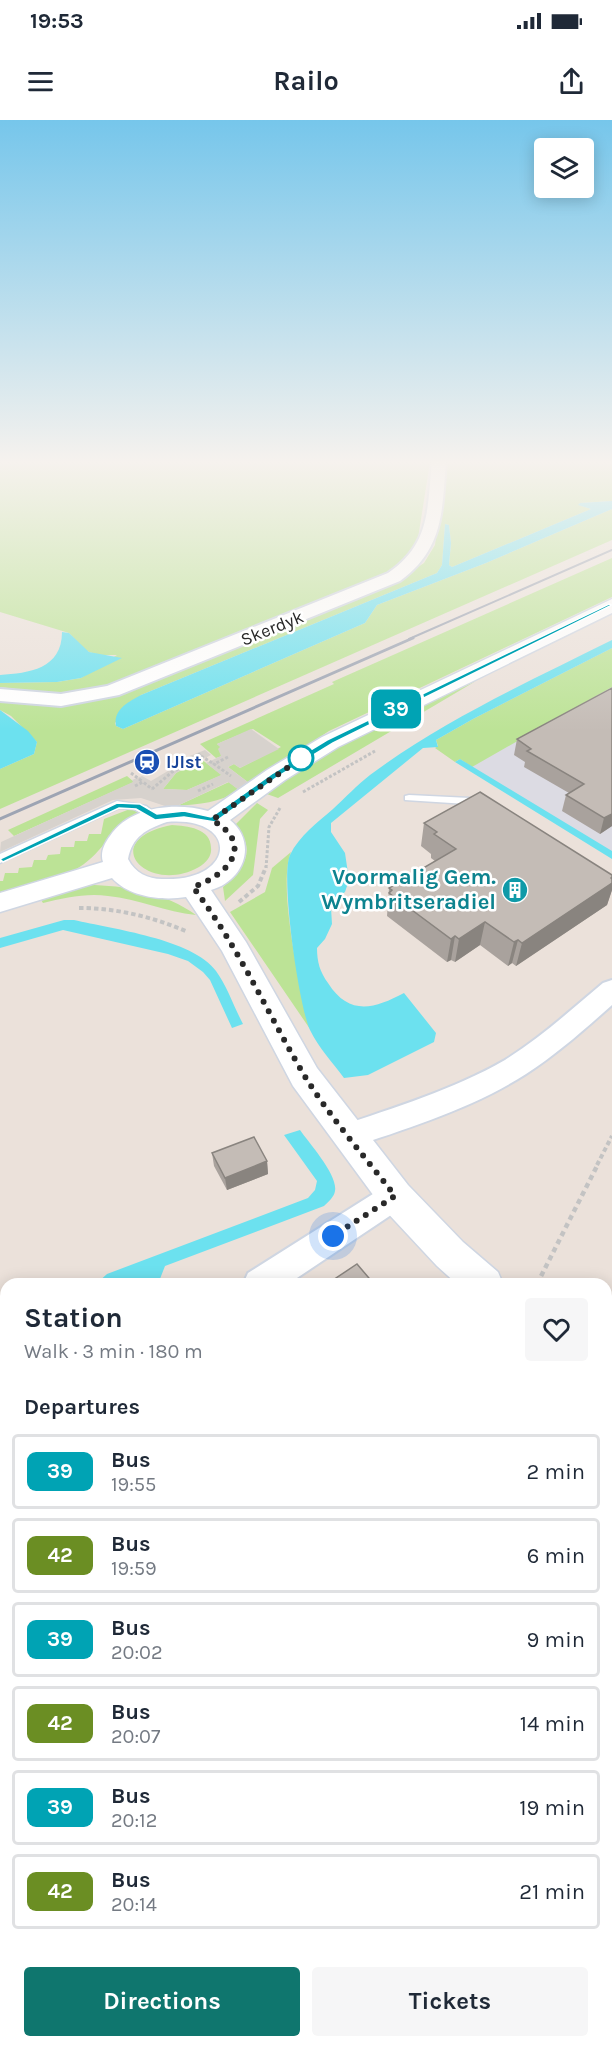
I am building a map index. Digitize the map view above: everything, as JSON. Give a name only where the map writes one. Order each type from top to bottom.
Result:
[{"type":"street","name":"Skerdyk","points":[[0,695],[61,700],[94,696],[127,686],[384,582],[412,566],[424,551]]},
{"type":"street","points":[[212,820],[303,757],[612,605]]},
{"type":"street","points":[[184,814],[212,820],[230,833],[234,841],[233,859],[218,876],[193,887],[177,890],[147,887],[135,882],[118,867],[115,859],[118,842],[133,827],[155,817],[184,814]]},
{"type":"street","points":[[0,903],[118,867]]},
{"type":"street","points":[[193,887],[214,914],[236,949],[305,1077],[395,1196],[450,1254],[477,1278]]},
{"type":"street","points":[[349,1136],[468,1092],[515,1067],[566,1030],[612,990]]},
{"type":"street","points":[[269,1278],[395,1196]]},
{"type":"lane","points":[[409,798],[470,801],[490,813]]},
{"type":"lane","points":[[0,859],[117,805],[137,806],[149,811],[155,817]]},
{"type":"path","points":[[299,795],[378,749]]},
{"type":"path","points":[[152,789],[199,754],[231,776],[193,794]]},
{"type":"path","points":[[214,764],[228,757]]},
{"type":"path","points":[[131,773],[143,782]]},
{"type":"path","points":[[214,914],[252,893],[262,881],[265,871],[267,827],[280,807]]},
{"type":"path","points":[[77,908],[97,907],[117,910],[181,929],[206,940],[222,954],[236,949]]},
{"type":"path","points":[[540,1278],[612,1136]]},
{"type":"shaded area","points":[[612,644],[612,854],[472,769],[481,710]]},
{"type":"shaded area","points":[[251,729],[279,749],[240,768],[234,764],[228,767],[249,783],[239,790],[228,782],[177,806],[168,807],[141,798],[113,800],[0,852],[1,842],[133,782],[132,780],[142,776],[151,781],[188,759],[187,757],[205,750],[211,755],[176,773],[163,789],[187,790],[221,775],[206,763],[221,756],[218,749],[220,747],[217,744]]},
{"type":"green space","points":[[0,551],[416,551],[385,576],[111,685],[56,694],[0,687],[0,683],[57,682],[81,678],[117,655],[100,655],[89,652],[69,633],[0,612]]},
{"type":"green space","points":[[431,551],[443,551],[442,565],[437,573],[141,695],[115,723],[116,726],[123,729],[365,623],[377,605],[514,551],[587,551],[0,809],[0,769],[34,754],[37,742],[11,716],[0,710],[0,701],[59,705],[128,691],[400,579],[424,563]]},
{"type":"green space","points":[[450,551],[491,551],[452,567],[449,565]]},
{"type":"green space","points":[[612,558],[612,597],[329,731],[249,783],[228,767],[234,764],[240,768],[281,747],[253,729],[217,744],[221,747],[222,756],[216,758],[200,744],[334,684],[332,682]]},
{"type":"green space","points":[[612,648],[612,687],[472,767],[460,759],[455,762],[435,748],[438,746],[436,740],[473,719]]},
{"type":"green space","points":[[476,681],[278,798],[264,793],[326,751]]},
{"type":"green space","points":[[201,759],[222,775],[187,790],[163,789],[176,773]]},
{"type":"green space","points":[[127,776],[134,782],[14,836],[8,830]]},
{"type":"green space","points":[[229,782],[239,790],[217,800],[177,806]]},
{"type":"green space","points":[[257,803],[268,810],[260,819],[253,875],[225,901],[223,887],[246,858],[246,842],[235,825]]},
{"type":"green space","points":[[130,809],[140,813],[122,824],[92,858],[75,870],[54,879],[0,894],[0,881],[3,881],[5,873],[18,873],[19,868],[32,867],[34,860],[46,860],[48,855],[60,854],[61,847],[74,847],[75,841],[87,841],[89,834],[101,834],[104,819]]},
{"type":"green space","points":[[172,825],[191,827],[203,832],[210,841],[209,856],[199,867],[180,874],[162,875],[148,870],[138,862],[133,853],[137,842],[149,832]]},
{"type":"green space","points":[[291,852],[287,868],[288,913],[296,966],[310,1029],[230,912],[265,892],[272,868]]},
{"type":"green space","points":[[88,885],[144,892],[172,901],[196,915],[100,895],[43,903],[39,897]]},
{"type":"water","points":[[443,551],[450,551],[449,565],[452,567],[491,551],[514,551],[377,605],[365,623],[123,729],[116,726],[119,711],[141,695],[437,573],[442,565]]},
{"type":"water","points":[[62,632],[69,633],[89,652],[122,658],[81,678],[57,682],[0,683],[0,675],[22,673],[42,667],[50,661],[61,644]]},
{"type":"water","points":[[612,640],[612,648],[436,740],[438,747],[423,748],[331,823],[331,832],[345,853],[349,880],[345,892],[334,900],[331,908],[332,924],[325,939],[317,948],[318,962],[323,975],[336,994],[353,1005],[372,1006],[404,993],[436,1033],[434,1042],[368,1075],[344,1078],[313,1036],[301,996],[292,942],[287,888],[290,855],[294,848],[309,830],[360,783],[398,755],[488,702]]},
{"type":"water","points":[[0,710],[28,731],[37,742],[34,754],[0,769]]},
{"type":"water","points":[[460,759],[612,851],[612,859],[455,762]]},
{"type":"water","points":[[64,920],[74,920],[151,937],[171,943],[205,960],[216,971],[243,1024],[232,1028],[210,980],[203,972],[188,961],[168,954],[63,930],[0,948],[0,938]]},
{"type":"water","points":[[300,1130],[328,1168],[335,1184],[335,1191],[324,1206],[165,1266],[160,1278],[103,1278],[107,1274],[308,1198],[315,1190],[317,1181],[284,1135]]},
{"type":"building","points":[[612,688],[612,814],[604,818],[566,795],[584,784],[527,751],[531,749],[517,739]]},
{"type":"building","name":"Voormalig Gem. Wymbritseradiel","points":[[480,792],[612,875],[612,883],[522,943],[518,940],[514,942],[485,922],[459,939],[455,936],[451,939],[389,893],[392,890],[389,888],[456,849],[434,834],[437,832],[424,823]]},
{"type":"building","points":[[254,1137],[267,1161],[225,1178],[212,1153]]},
{"type":"building","points":[[357,1264],[369,1278],[336,1278]]},
{"type":"railway","points":[[409,639],[610,551]]},
{"type":"railway","points":[[0,819],[413,638]]},
{"type":"bus line","name":"39","points":[[0,859],[117,805],[137,806],[149,811],[155,817],[184,814],[212,820],[276,774],[330,742],[612,605]]},
{"type":"place","name":"IJlst","points":[[147,762]]},
{"type":"place","name":"Voormalig Gem. Wymbritseradiel","points":[[515,890]]},
{"type":"route","points":[[301,758],[303,757],[212,820],[230,833],[234,841],[233,859],[218,876],[193,887],[214,914],[236,949],[305,1077],[395,1196],[333,1236]]}]
